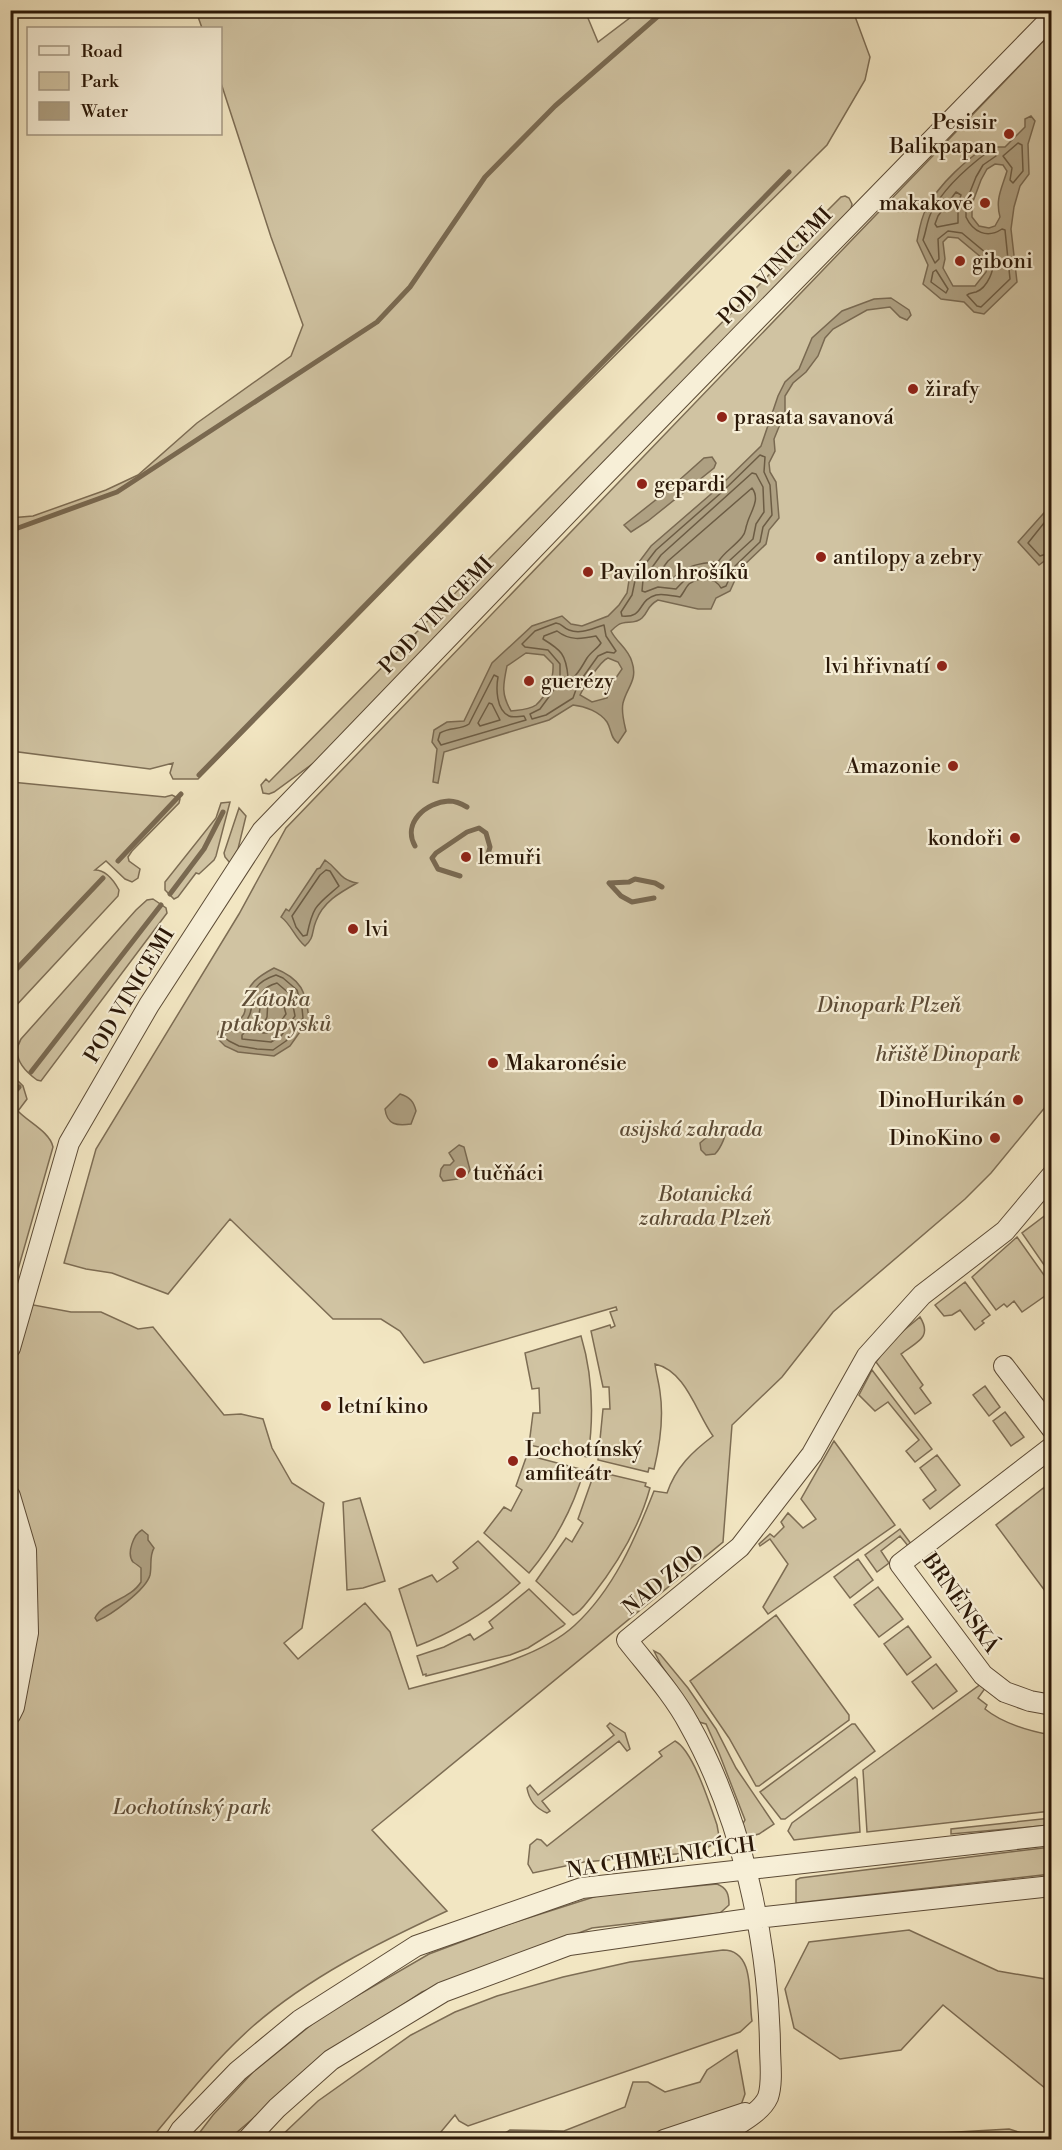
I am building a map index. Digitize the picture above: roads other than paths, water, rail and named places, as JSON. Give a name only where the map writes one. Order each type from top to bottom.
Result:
[{"type":"street","name":"POD VINICEMI","points":[[10,1348],[69,1143],[149,1005],[262,831],[595,485],[1052,17]]},
{"type":"street","name":"NAD ZOO","points":[[760,2108],[768,2097],[770,2082],[770,2028],[760,1936],[745,1869],[724,1795],[689,1723],[627,1640],[740,1547],[812,1454],[867,1356],[922,1295],[1005,1231],[1052,1175]]},
{"type":"street","points":[[1004,1366],[1052,1430]]},
{"type":"street","name":"BRNĚNSKÁ","points":[[1052,1447],[900,1564],[983,1675],[1005,1692],[1030,1701],[1052,1705]]},
{"type":"street","points":[[10,1496],[26,1550],[28,1634],[14,1707],[10,1715]]},
{"type":"street","name":"NA CHMELNICÍCH","points":[[175,2139],[238,2071],[300,2020],[416,1946],[582,1888],[1052,1835]]},
{"type":"street","points":[[247,2139],[277,2108],[331,2060],[443,1992],[569,1945],[756,1918],[1052,1886]]},
{"type":"street","points":[[730,2129],[760,2108]]},
{"type":"street","points":[[664,2139],[760,2108]]},
{"type":"water","points":[[1031,116],[1035,121],[1028,144],[1029,174],[1020,186],[1011,229],[1017,282],[984,314],[974,312],[964,302],[941,299],[923,284],[928,265],[917,241],[920,225],[932,199],[955,172],[991,142],[997,147],[1005,147],[1025,127],[1025,119]],"holes":[[[995,164],[1003,165],[1007,171],[999,199],[1000,217],[995,226],[989,228],[979,226],[972,217],[972,204],[987,169]],[[948,237],[958,238],[988,263],[986,272],[975,286],[953,286],[943,268],[945,259],[943,242]]]},
{"type":"water","points":[[891,298],[909,310],[911,315],[907,320],[900,317],[890,307],[867,310],[833,329],[825,338],[818,356],[806,372],[793,383],[785,396],[785,412],[774,439],[775,451],[769,463],[770,472],[776,482],[779,518],[769,530],[766,544],[740,569],[730,591],[716,598],[711,609],[698,609],[658,600],[639,620],[621,624],[611,631],[628,653],[634,668],[633,679],[622,706],[626,731],[618,743],[607,722],[600,715],[587,708],[573,705],[549,720],[444,752],[438,783],[433,782],[437,749],[432,742],[434,730],[447,722],[464,721],[492,663],[532,626],[562,616],[571,624],[582,626],[608,616],[627,593],[630,574],[651,546],[718,488],[761,446],[778,396],[785,382],[799,369],[812,338],[842,311],[874,299]],"holes":[[[526,653],[544,655],[553,664],[551,681],[536,705],[511,711],[504,689],[507,666]],[[608,658],[618,662],[622,669],[611,685],[607,698],[592,702],[580,695],[597,669]]]},
{"type":"water","points":[[712,457],[716,463],[714,468],[648,521],[631,532],[624,525],[704,458]]},
{"type":"water","points":[[1051,505],[1051,556],[1039,565],[1018,542]]},
{"type":"water","points":[[325,860],[342,877],[357,883],[327,903],[319,914],[312,937],[305,946],[281,917],[286,909],[289,911]]},
{"type":"water","name":"Zátoka ptakopysků","points":[[274,968],[297,982],[304,994],[309,1019],[290,1046],[274,1056],[238,1052],[225,1046],[218,1039],[218,1032],[242,1017],[245,1012],[246,996],[251,986],[258,978]]},
{"type":"water","points":[[400,1094],[413,1102],[416,1111],[411,1124],[394,1123],[386,1114],[385,1109]]},
{"type":"water","points":[[721,1125],[726,1127],[726,1130],[721,1145],[715,1154],[706,1155],[701,1150],[700,1143]]},
{"type":"water","points":[[459,1145],[464,1147],[470,1170],[465,1178],[443,1181],[440,1176],[441,1169],[444,1165],[450,1165],[454,1161],[449,1153]]},
{"type":"water","points":[[142,1530],[148,1535],[148,1540],[154,1548],[150,1575],[142,1588],[111,1613],[97,1621],[95,1618],[104,1608],[130,1593],[141,1582],[141,1568],[133,1562],[130,1554],[134,1540]]},
{"type":"waterway","points":[[10,529],[117,492],[377,322],[410,287],[485,177],[555,106],[665,10]]},
{"type":"waterway","points":[[199,775],[789,172]]},
{"type":"waterway","points":[[118,861],[181,794]]},
{"type":"waterway","points":[[415,846],[412,829],[418,815],[440,802],[449,801],[467,807]]},
{"type":"waterway","points":[[170,894],[204,849],[223,812]]},
{"type":"waterway","points":[[460,876],[438,869],[432,858],[467,832],[479,828],[486,833],[490,847],[486,861]]},
{"type":"waterway","points":[[10,976],[103,878]]},
{"type":"waterway","points":[[609,883],[629,882],[635,879],[655,883],[662,887]]},
{"type":"waterway","points":[[609,883],[621,896],[632,902],[654,898]]},
{"type":"waterway","points":[[31,1072],[161,905]]},
{"type":"waterway","points":[[10,1097],[19,1087]]},
{"type":"place","name":"Pesisir Balikpapan","points":[[1009,134]]},
{"type":"place","name":"makakové","points":[[985,203]]},
{"type":"place","name":"giboni","points":[[960,261]]},
{"type":"place","name":"žirafy","points":[[913,389]]},
{"type":"place","name":"prasata savanová","points":[[722,417]]},
{"type":"place","name":"gepardi","points":[[642,484]]},
{"type":"place","name":"antilopy a zebry","points":[[821,557]]},
{"type":"place","name":"Pavilon hrošíků","points":[[588,572]]},
{"type":"place","name":"lvi hřivnatí","points":[[942,666]]},
{"type":"place","name":"guerézy","points":[[529,681]]},
{"type":"place","name":"Amazonie","points":[[953,766]]},
{"type":"place","name":"kondoři","points":[[1015,838]]},
{"type":"place","name":"lemuři","points":[[466,857]]},
{"type":"place","name":"lvi","points":[[353,929]]},
{"type":"place","name":"Makaronésie","points":[[493,1063]]},
{"type":"place","name":"DinoHurikán","points":[[1018,1100]]},
{"type":"place","name":"DinoKino","points":[[995,1138]]},
{"type":"place","name":"tučňáci","points":[[461,1173]]},
{"type":"place","name":"letní kino","points":[[326,1406]]},
{"type":"place","name":"Lochotínský amfiteátr","points":[[513,1461]]},
{"type":"park label","name":"Dinopark Plzeň","points":[[889,1005]]},
{"type":"park label","name":"hřiště Dinopark","points":[[948,1054]]},
{"type":"park label","name":"asijská zahrada","points":[[691,1129]]},
{"type":"park label","name":"Botanická zahrada Plzeň","points":[[705,1206]]},
{"type":"park label","name":"Lochotínský park","points":[[192,1807]]}]
